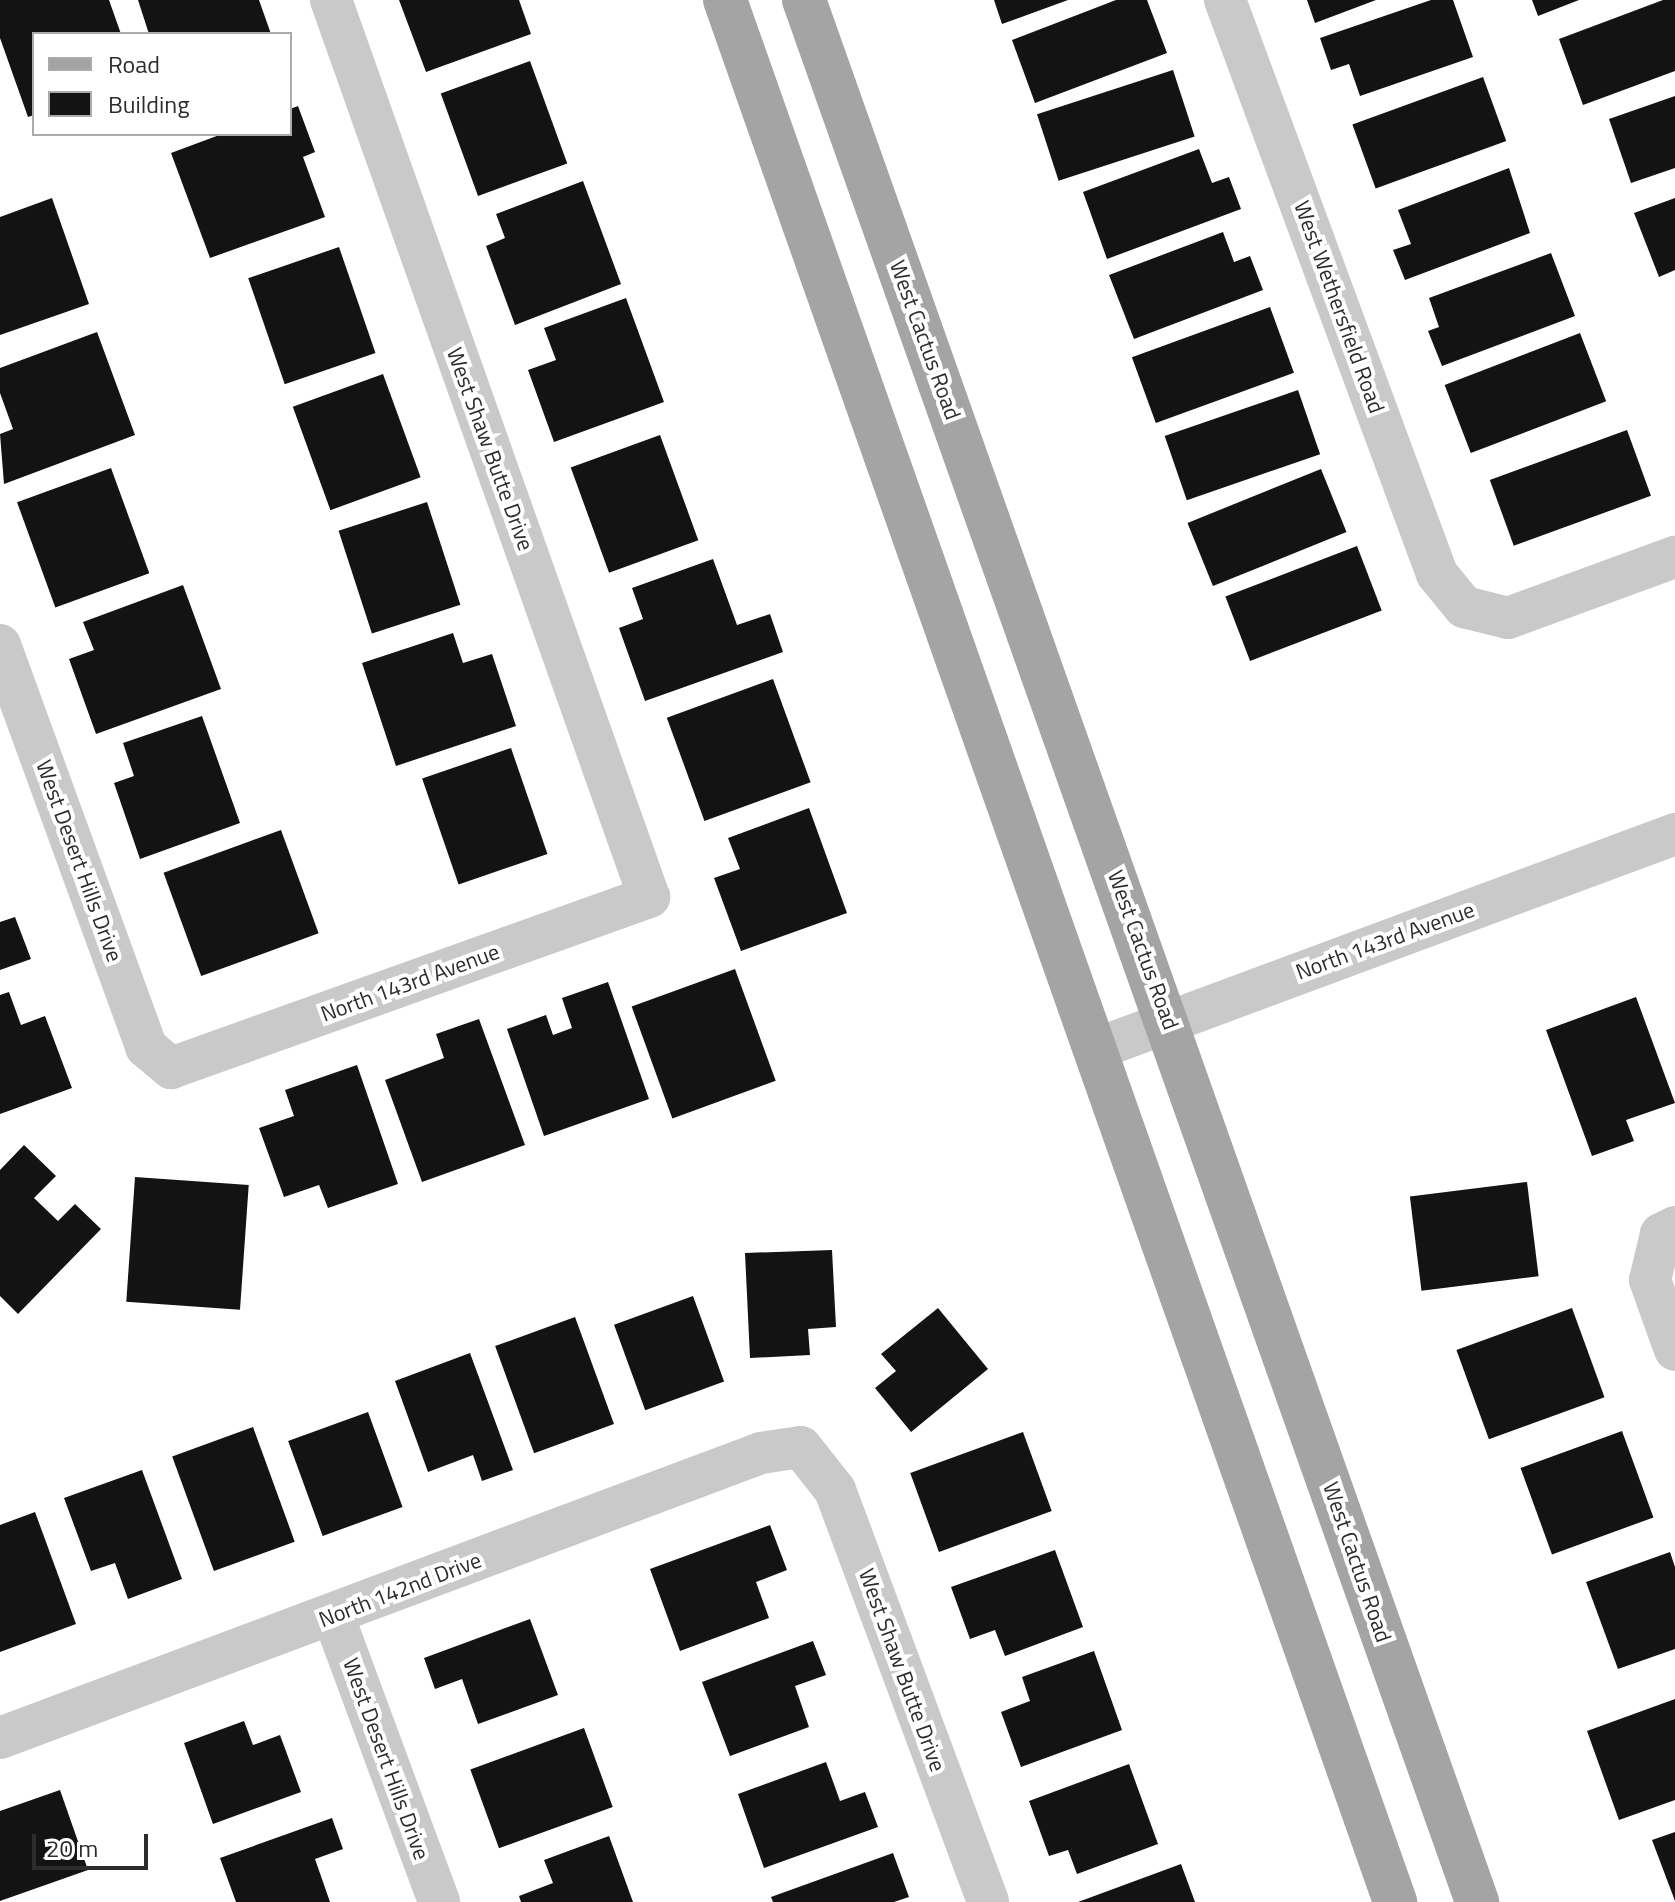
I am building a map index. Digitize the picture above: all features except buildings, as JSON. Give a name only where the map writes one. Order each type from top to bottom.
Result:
[{"type":"main road","points":[[725,0],[1395,1902]]},
{"type":"main road","name":"West Cactus Road","points":[[804,0],[1477,1902]]},
{"type":"street","name":"West Shaw Butte Drive","points":[[331,0],[649,897]]},
{"type":"street","name":"West Wethersfield Road","points":[[1225,0],[1437,574],[1464,607],[1508,618],[1675,557]]},
{"type":"street","name":"West Desert Hills Drive","points":[[0,645],[146,1047],[171,1068]]},
{"type":"street","name":"North 143rd Avenue","points":[[1096,1049],[1675,834]]},
{"type":"street","name":"North 143rd Avenue","points":[[171,1068],[649,897]]},
{"type":"street","points":[[1668,1231],[1650,1280],[1675,1350]]},
{"type":"street","name":"West Shaw Butte Drive","points":[[801,1447],[835,1490],[988,1902]]},
{"type":"street","name":"North 142nd Drive","points":[[0,1738],[761,1453],[801,1447]]},
{"type":"street","name":"West Desert Hills Drive","points":[[333,1615],[439,1902]]}]
